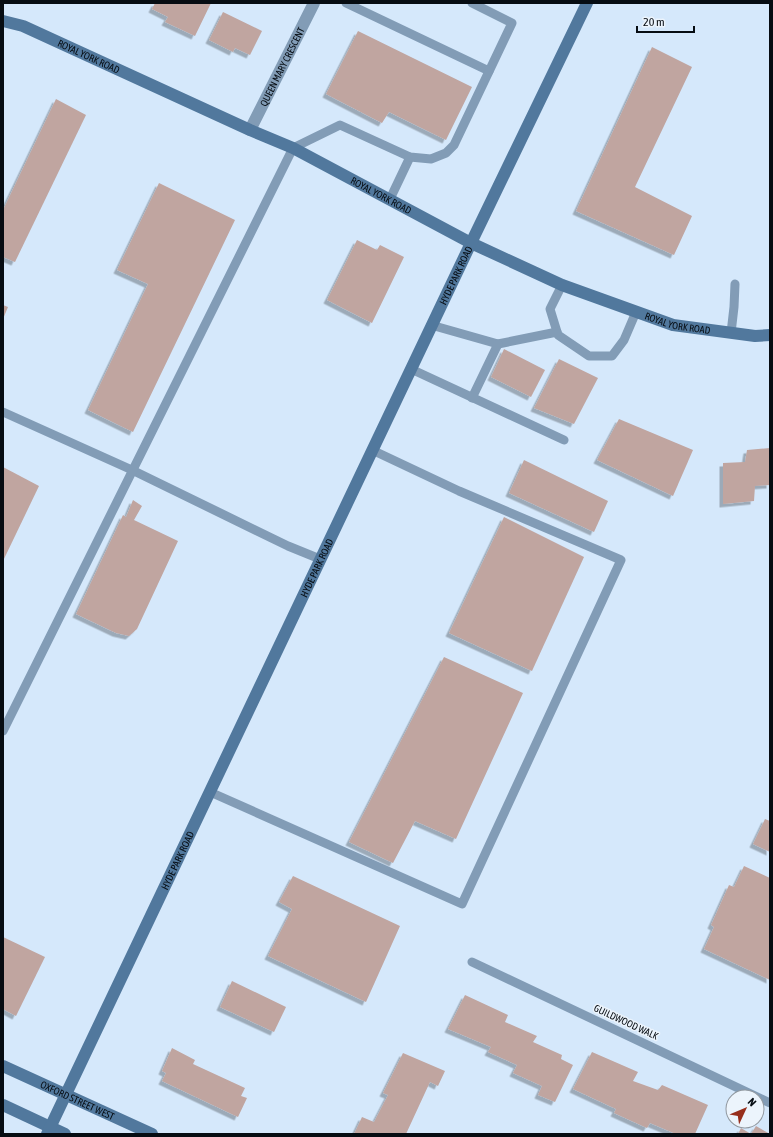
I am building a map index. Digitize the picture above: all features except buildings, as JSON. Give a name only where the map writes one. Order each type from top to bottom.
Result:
[{"type":"main road","name":"HYDE PARK ROAD","points":[[48,1130],[431,325],[587,3]]},
{"type":"main road","name":"ROYAL YORK ROAD","points":[[3,21],[24,26],[250,130],[293,148],[471,243],[562,285],[673,325],[755,336],[770,335]]},
{"type":"main road","name":"OXFORD STREET WEST","points":[[3,1066],[152,1134]]},
{"type":"main road","points":[[3,1105],[48,1130],[65,1134]]},
{"type":"street","name":"QUEEN MARY CRESCENT","points":[[250,130],[314,3]]},
{"type":"lane","points":[[346,3],[489,70]]},
{"type":"lane","points":[[3,731],[293,148],[340,125],[410,157],[431,159],[446,153],[454,145],[512,23],[472,3]]},
{"type":"lane","points":[[390,199],[410,157]]},
{"type":"lane","points":[[731,333],[735,284]]},
{"type":"lane","points":[[562,285],[550,309],[558,336],[589,356],[612,356],[624,340],[636,312]]},
{"type":"lane","points":[[431,325],[472,338],[498,344],[557,332]]},
{"type":"lane","points":[[472,398],[498,344]]},
{"type":"lane","points":[[411,369],[564,440]]},
{"type":"lane","points":[[3,412],[132,470],[288,546],[320,559]]},
{"type":"lane","points":[[210,792],[462,904],[621,560],[459,491],[372,450]]},
{"type":"lane","name":"GUILDWOOD WALK","points":[[472,962],[770,1103]]}]
